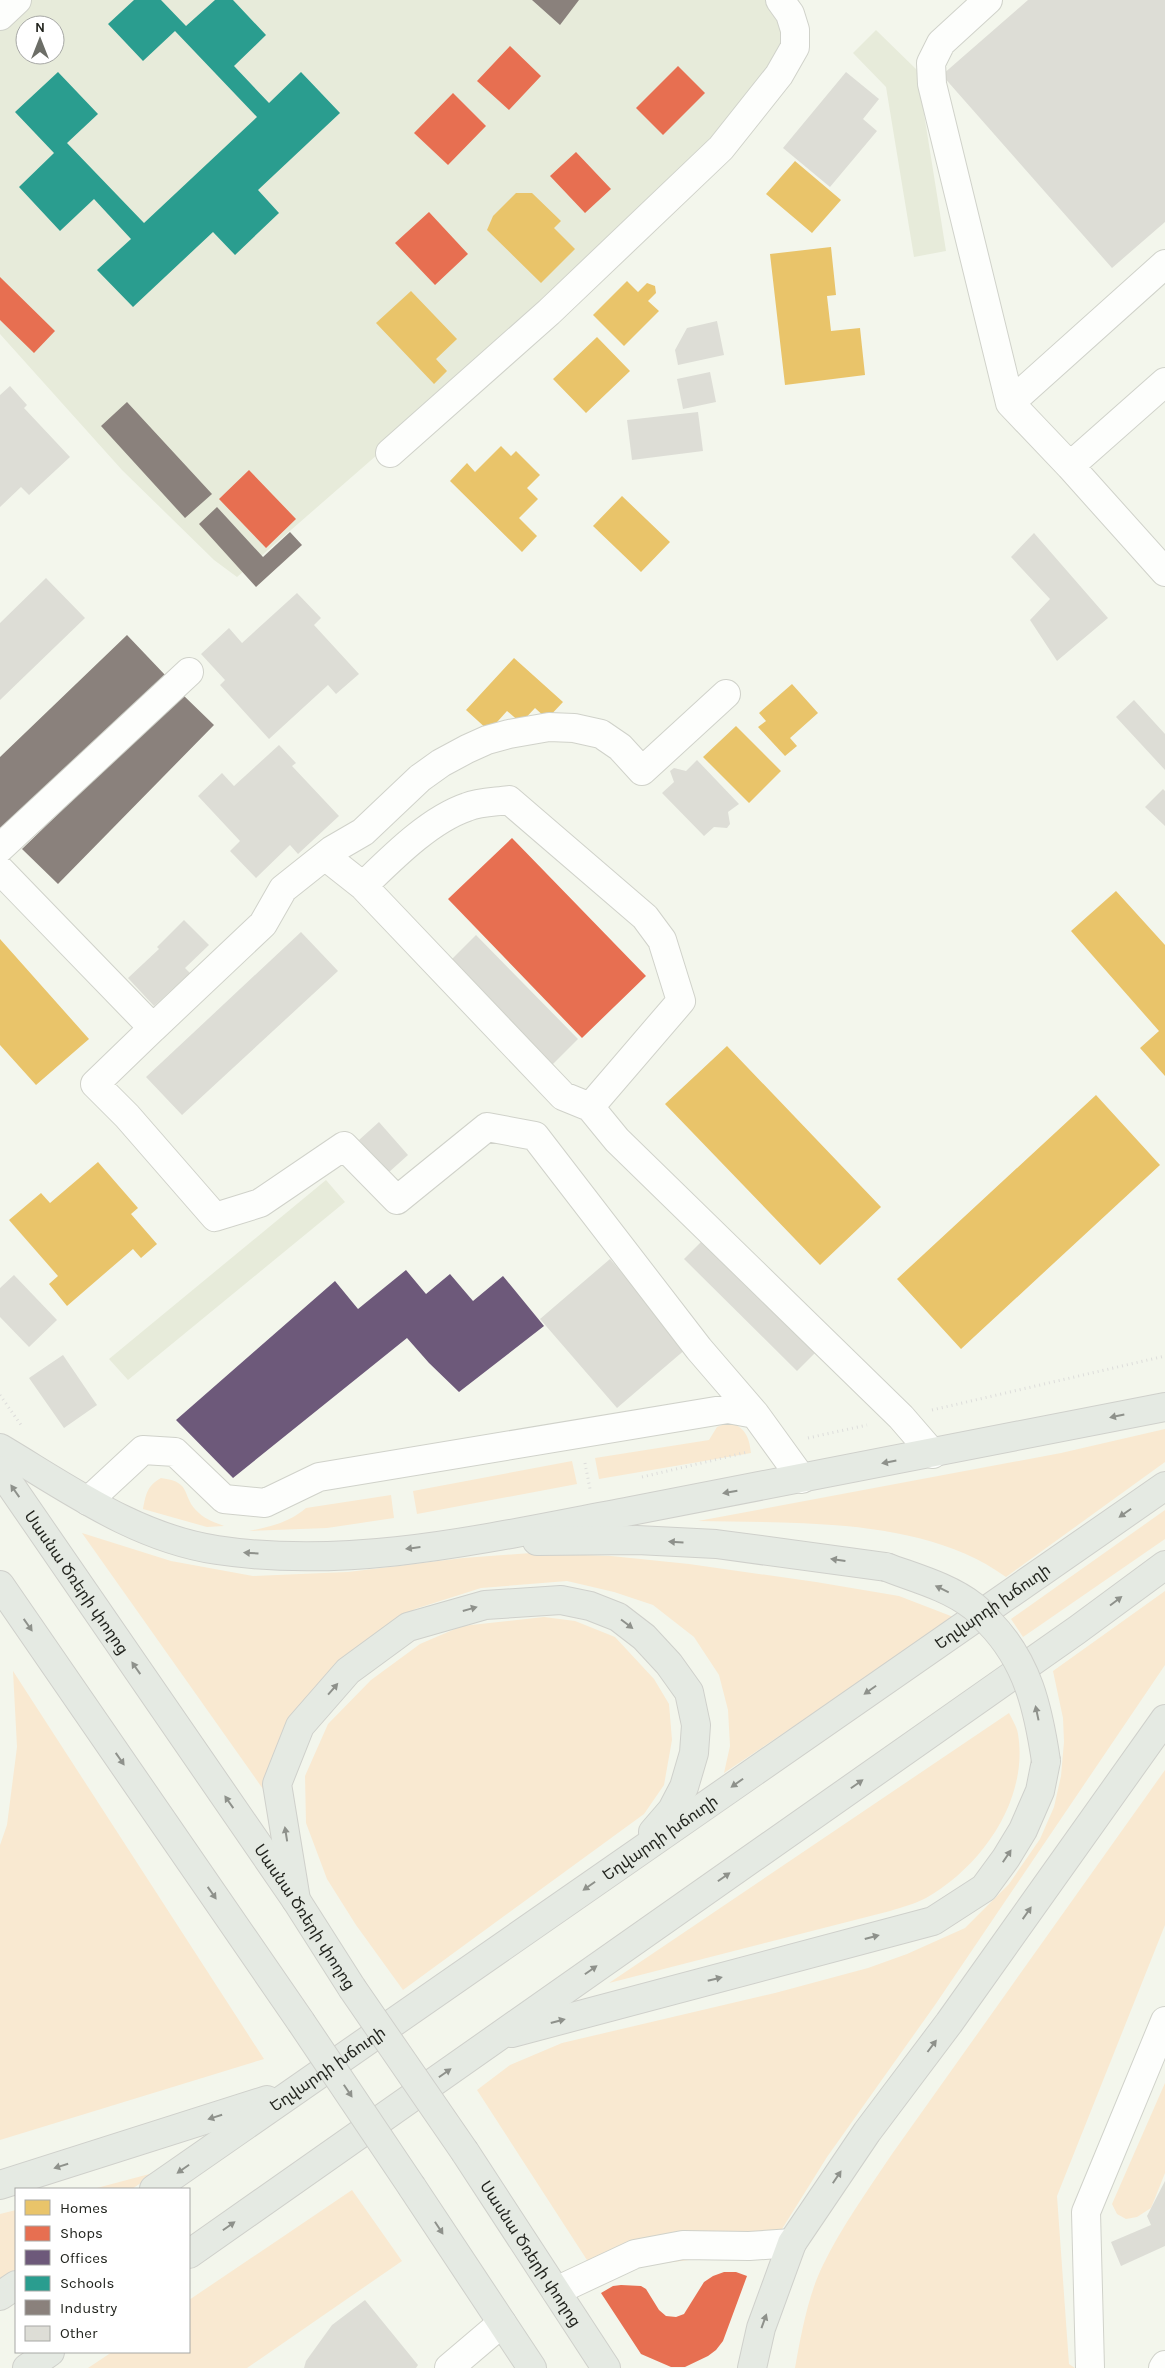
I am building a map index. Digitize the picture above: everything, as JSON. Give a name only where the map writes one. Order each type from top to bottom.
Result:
[{"type":"main road","points":[[0,1448],[117,1518],[168,1539],[217,1550],[295,1556],[374,1552],[462,1542],[933,1454],[1165,1407]]},
{"type":"main road","name":"Սասնա Ծռերի փողոց","points":[[0,1470],[296,1900],[352,1988],[465,2152],[606,2368]]},
{"type":"main road","name":"Եղվարդի խճուղի","points":[[155,2188],[1165,1486]]},
{"type":"main road","points":[[462,1542],[637,1540],[716,1544],[886,1567],[939,1587],[974,1606],[998,1632],[1016,1658],[1034,1695],[1046,1761],[1040,1791],[1023,1830],[1006,1858],[984,1888],[933,1921],[494,2038]]},
{"type":"main road","points":[[190,2253],[1077,1630],[1165,1565]]},
{"type":"main road","points":[[0,1585],[302,2022],[532,2368]]},
{"type":"main road","points":[[296,1900],[277,1784],[300,1726],[348,1672],[408,1627],[485,1605],[561,1600],[590,1606],[618,1617],[644,1637],[669,1664],[689,1692],[696,1725],[694,1753],[684,1787],[672,1810],[633,1855]]},
{"type":"main road","points":[[752,2368],[761,2328],[792,2243],[867,2132],[949,2023],[1165,1719]]},
{"type":"main road","points":[[0,2185],[295,2091]]},
{"type":"main road","points":[[0,2296],[15,2286]]},
{"type":"main road","points":[[26,2368],[48,2353]]},
{"type":"lane","points":[[0,16],[17,0]]},
{"type":"lane","points":[[390,453],[549,312],[721,148],[779,75],[795,47],[795,30],[790,14],[780,0]]},
{"type":"lane","points":[[988,0],[941,43],[931,63],[932,84],[1010,403],[1070,466],[1165,572]]},
{"type":"lane","points":[[1010,403],[1165,264]]},
{"type":"lane","points":[[1070,466],[1165,382]]},
{"type":"lane","points":[[0,848],[189,672]]},
{"type":"lane","points":[[726,694],[642,772],[620,746],[601,734],[574,728],[549,727],[487,740],[441,763],[420,778],[363,832],[325,856],[283,889],[263,924],[95,1084],[127,1116],[215,1217],[260,1202],[344,1146],[397,1200],[487,1127],[534,1136],[699,1349],[755,1414],[802,1479]]},
{"type":"lane","points":[[363,886],[387,863],[446,815],[469,806],[509,800],[645,918],[662,940],[681,1001],[590,1107]]},
{"type":"lane","points":[[325,856],[363,886],[563,1096],[590,1107],[618,1140],[901,1417],[933,1454]]},
{"type":"lane","points":[[0,870],[153,1028]]},
{"type":"lane","points":[[88,1501],[143,1450],[175,1452],[224,1499],[265,1503],[319,1477],[707,1412],[728,1409],[755,1414]]},
{"type":"lane","points":[[1090,2368],[1086,2212],[1165,2021]]},
{"type":"lane","points":[[556,2292],[635,2254],[683,2245],[749,2246],[792,2243]]},
{"type":"lane","points":[[449,2368],[502,2323]]},
{"type":"path","points":[[585,1459],[590,1489]]},
{"type":"shaded area","points":[[26,0],[786,0],[794,28],[718,145],[385,448],[237,577],[214,560],[122,470],[0,334],[0,24]]},
{"type":"shaded area","points":[[876,30],[917,70],[946,251],[914,257],[886,87],[853,53]]},
{"type":"shaded area","points":[[326,1180],[345,1202],[128,1380],[109,1359]]},
{"type":"shaded area","points":[[730,1422],[743,1430],[749,1442],[751,1453],[599,1479],[595,1458],[709,1440],[717,1427]]},
{"type":"shaded area","points":[[1165,1429],[1165,1462],[1006,1577],[973,1557],[937,1543],[898,1533],[858,1527],[816,1524],[698,1521],[1061,1453]]},
{"type":"shaded area","points":[[572,1461],[577,1484],[417,1514],[413,1491]]},
{"type":"shaded area","points":[[161,1478],[178,1483],[183,1487],[193,1507],[199,1513],[207,1519],[224,1526],[207,1527],[143,1509],[148,1491]]},
{"type":"shaded area","points":[[391,1495],[394,1518],[327,1528],[249,1531],[279,1523],[293,1517],[306,1508]]},
{"type":"shaded area","points":[[1165,1510],[1165,1539],[1023,1637],[1011,1619]]},
{"type":"shaded area","points":[[82,1533],[171,1561],[253,1576],[348,1572],[463,1558],[531,1553],[611,1556],[689,1564],[899,1596],[956,1618],[724,1773],[730,1746],[728,1710],[719,1675],[694,1637],[653,1605],[614,1592],[567,1581],[481,1588],[415,1609],[347,1656],[302,1712],[263,1789]]},
{"type":"shaded area","points":[[1165,1591],[1165,1665],[935,2005],[827,2157],[782,2229],[746,2237],[689,2260],[632,2267],[596,2274],[477,2090],[510,2065],[562,2043],[775,1993],[868,1968],[907,1954],[965,1928],[1009,1884],[1040,1839],[1054,1807],[1061,1776],[1064,1742],[1063,1718],[1053,1671]]},
{"type":"shaded area","points":[[544,1617],[575,1621],[615,1637],[654,1679],[669,1704],[672,1740],[664,1785],[644,1814],[403,1990],[356,1925],[327,1879],[306,1823],[305,1776],[328,1724],[371,1680],[420,1644],[462,1626]]},
{"type":"shaded area","points":[[13,1671],[264,2059],[0,2140],[0,1845],[7,1825],[17,1747]]},
{"type":"shaded area","points":[[1009,1713],[1017,1731],[1019,1759],[1016,1783],[1008,1807],[997,1829],[982,1850],[965,1869],[946,1885],[922,1900],[890,1911],[609,1983]]},
{"type":"shaded area","points":[[1165,1770],[1165,1925],[1057,2196],[1069,2364],[1075,2368],[795,2368],[813,2289],[830,2251],[847,2222],[892,2154]]},
{"type":"shaded area","points":[[1165,2083],[1165,2173],[1151,2208],[1137,2217],[1126,2219],[1117,2214],[1112,2204]]},
{"type":"shaded area","points":[[157,2172],[133,2188],[97,2188]]},
{"type":"shaded area","points":[[352,2190],[402,2261],[247,2368],[88,2368],[110,2353],[190,2353],[190,2299]]},
{"type":"shaded area","points":[[15,2210],[15,2270],[0,2280],[0,2214]]},
{"type":"building: Homes","points":[[795,161],[841,200],[812,233],[766,194]]},
{"type":"building: Homes","points":[[516,193],[532,193],[561,221],[554,228],[575,249],[541,283],[487,230],[493,216]]},
{"type":"building: Homes","points":[[831,247],[836,295],[827,296],[831,331],[860,328],[865,375],[785,385],[770,254]]},
{"type":"building: Homes","points":[[627,281],[638,292],[647,283],[655,286],[656,293],[648,301],[659,311],[624,346],[593,315]]},
{"type":"building: Homes","points":[[411,291],[457,339],[436,359],[447,371],[434,384],[376,323]]},
{"type":"building: Homes","points":[[597,337],[630,371],[586,413],[553,379]]},
{"type":"building: Homes","points":[[501,446],[511,456],[516,451],[540,475],[527,488],[538,499],[519,518],[537,536],[522,552],[450,481],[467,463],[475,472]]},
{"type":"building: Homes","points":[[622,496],[670,542],[641,572],[593,526]]},
{"type":"building: Homes","points":[[514,658],[563,702],[547,719],[535,708],[521,723],[507,711],[489,731],[466,710]]},
{"type":"building: Homes","points":[[792,684],[818,713],[790,738],[797,746],[785,756],[758,727],[766,721],[759,713]]},
{"type":"building: Homes","points":[[736,726],[781,771],[749,803],[703,757]]},
{"type":"building: Homes","points":[[1116,891],[1165,945],[1165,1076],[1140,1048],[1159,1031],[1071,931]]},
{"type":"building: Homes","points":[[0,939],[89,1039],[36,1085],[0,1045]]},
{"type":"building: Homes","points":[[727,1046],[881,1207],[820,1265],[665,1104]]},
{"type":"building: Homes","points":[[1096,1095],[1160,1165],[961,1349],[897,1279]]},
{"type":"building: Homes","points":[[98,1162],[138,1208],[131,1214],[157,1244],[141,1258],[133,1249],[67,1306],[49,1284],[58,1276],[9,1220],[41,1193],[50,1203]]},
{"type":"building: Shops","points":[[510,46],[541,76],[509,110],[477,81]]},
{"type":"building: Shops","points":[[678,66],[705,93],[663,135],[636,108]]},
{"type":"building: Shops","points":[[453,93],[486,126],[448,165],[414,133]]},
{"type":"building: Shops","points":[[576,152],[611,189],[585,213],[550,176]]},
{"type":"building: Shops","points":[[429,212],[468,254],[435,285],[395,243]]},
{"type":"building: Shops","points":[[0,277],[55,331],[34,353],[0,320]]},
{"type":"building: Shops","points":[[249,470],[296,519],[266,548],[219,499]]},
{"type":"building: Shops","points":[[512,838],[646,976],[582,1038],[448,899]]},
{"type":"building: Shops","points":[[724,2272],[736,2272],[747,2276],[723,2341],[708,2356],[685,2367],[671,2367],[641,2354],[601,2293],[613,2286],[641,2286],[646,2289],[659,2310],[666,2316],[676,2317],[684,2314],[704,2282]]},
{"type":"building: Offices","points":[[406,1270],[426,1294],[450,1274],[473,1301],[503,1276],[544,1326],[459,1392],[407,1338],[233,1478],[176,1420],[335,1281],[358,1309]]},
{"type":"building: Schools","points":[[134,0],[161,0],[186,26],[215,0],[233,0],[266,35],[234,66],[269,103],[301,72],[340,113],[258,190],[279,213],[235,255],[213,232],[133,307],[97,270],[131,239],[94,199],[60,231],[19,187],[54,153],[15,112],[58,72],[98,114],[67,143],[144,223],[257,117],[175,31],[143,61],[108,24]]},
{"type":"building: Industry","points":[[532,0],[579,0],[560,25]]},
{"type":"building: Industry","points":[[127,402],[212,494],[185,518],[101,426]]},
{"type":"building: Industry","points":[[217,507],[263,557],[290,532],[302,545],[256,587],[199,524]]},
{"type":"building: Industry","points":[[127,635],[166,676],[4,831],[0,827],[0,757]]},
{"type":"building: Industry","points":[[182,694],[214,725],[58,884],[22,849]]},
{"type":"building: Other","points":[[1028,0],[1165,0],[1165,222],[1112,268],[942,75]]},
{"type":"building: Other","points":[[846,72],[879,99],[863,119],[877,131],[830,187],[783,148]]},
{"type":"building: Other","points":[[717,321],[724,355],[678,365],[675,350],[687,328]]},
{"type":"building: Other","points":[[710,372],[716,402],[683,409],[677,379]]},
{"type":"building: Other","points":[[10,386],[27,405],[24,408],[70,457],[29,495],[21,487],[0,507],[0,395]]},
{"type":"building: Other","points":[[698,412],[703,451],[632,460],[627,420]]},
{"type":"building: Other","points":[[1034,533],[1108,618],[1057,661],[1030,620],[1050,599],[1011,557]]},
{"type":"building: Other","points":[[46,578],[85,618],[0,700],[0,623]]},
{"type":"building: Other","points":[[297,593],[321,618],[314,625],[359,674],[336,694],[328,685],[269,739],[220,685],[225,680],[201,654],[229,628],[242,643]]},
{"type":"building: Other","points":[[1134,700],[1165,734],[1165,770],[1116,717]]},
{"type":"building: Other","points":[[279,745],[296,763],[292,766],[339,816],[298,854],[290,845],[256,878],[230,851],[240,841],[198,796],[222,773],[234,786]]},
{"type":"building: Other","points":[[697,760],[739,804],[728,812],[730,824],[727,828],[714,827],[704,836],[662,793],[674,782],[670,771],[674,768],[686,771]]},
{"type":"building: Other","points":[[1163,789],[1165,791],[1165,826],[1145,807]]},
{"type":"building: Other","points":[[184,920],[209,945],[185,968],[190,973],[154,1006],[128,978],[159,949],[157,947]]},
{"type":"building: Other","points":[[301,932],[338,971],[182,1115],[146,1077]]},
{"type":"building: Other","points":[[476,935],[578,1039],[549,1068],[446,965]]},
{"type":"building: Other","points":[[379,1122],[408,1155],[388,1173],[359,1140]]},
{"type":"building: Other","points":[[706,1237],[819,1349],[797,1371],[684,1259]]},
{"type":"building: Other","points":[[610,1259],[687,1348],[617,1408],[540,1319]]},
{"type":"building: Other","points":[[14,1275],[57,1320],[29,1347],[0,1317],[0,1288]]},
{"type":"building: Other","points":[[63,1355],[97,1405],[64,1428],[29,1378]]},
{"type":"building: Other","points":[[1165,2181],[1165,2246],[1121,2266],[1111,2242],[1151,2225],[1147,2216]]},
{"type":"building: Other","points":[[365,2300],[418,2365],[416,2368],[304,2368],[306,2361],[332,2325]]}]
